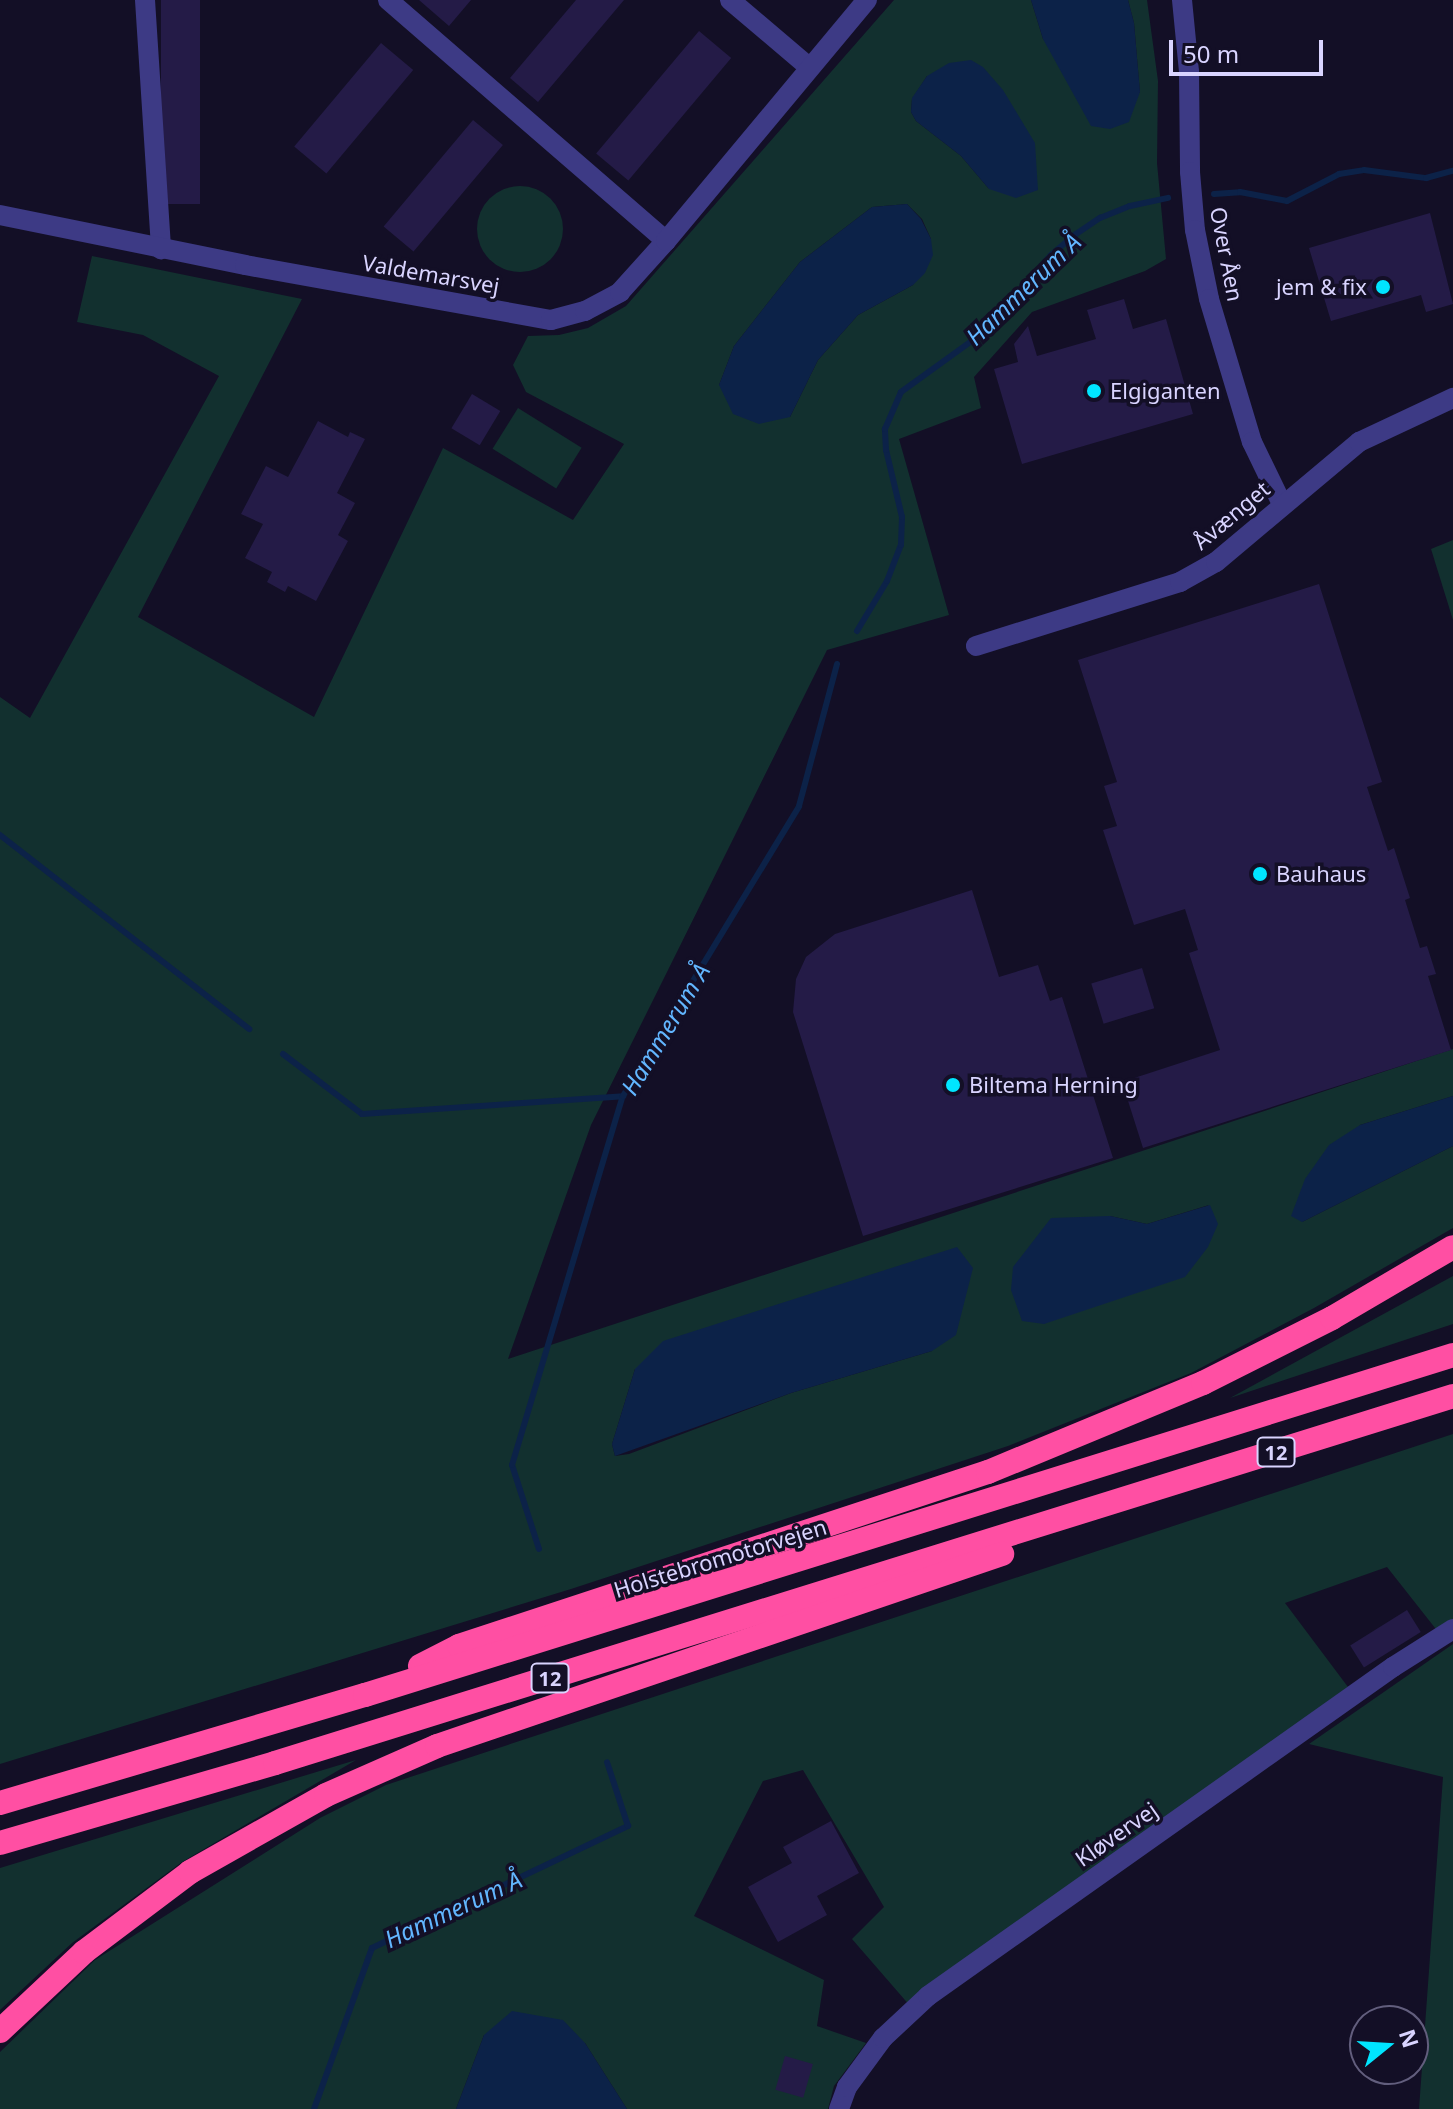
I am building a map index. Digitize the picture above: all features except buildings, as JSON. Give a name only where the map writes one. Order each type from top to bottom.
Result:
[{"type":"highway","points":[[365,1695],[459,1646],[988,1472],[1203,1383],[1332,1318],[1453,1247]]},
{"type":"highway","name":"Holstebromotorvejen","points":[[0,1803],[365,1695],[1453,1355]]},
{"type":"highway","name":"12","points":[[0,1843],[275,1763],[1453,1396]]},
{"type":"highway","points":[[0,2031],[84,1952],[190,1872],[326,1795],[437,1746],[992,1559],[1099,1508]]},
{"type":"street","points":[[145,0],[161,249]]},
{"type":"street","points":[[388,0],[666,241]]},
{"type":"street","points":[[730,0],[809,67]]},
{"type":"street","name":"Valdemarsvej","points":[[0,215],[161,249],[551,320],[585,311],[620,292],[867,0]]},
{"type":"street","name":"Over Åen","points":[[1182,0],[1189,72],[1190,172],[1195,230],[1209,299],[1252,442],[1282,504]]},
{"type":"street","name":"Åvænget","points":[[976,646],[1172,586],[1216,562],[1359,442],[1453,398]]},
{"type":"street","name":"Kløvervej","points":[[839,2109],[847,2087],[883,2038],[928,1996],[1393,1667],[1453,1629]]},
{"type":"green space","points":[[894,0],[1031,0],[1043,39],[1140,93],[1134,23],[1128,0],[1147,0],[1158,81],[1157,163],[1166,259],[1145,271],[1032,312],[974,377],[981,408],[899,439],[949,615],[827,650],[591,1125],[508,1359],[1453,1049],[1453,1096],[1360,1125],[1302,1222],[1453,1146],[1453,1228],[1314,1308],[1191,1373],[1008,1446],[571,1589],[0,1764],[0,697],[30,718],[219,376],[143,335],[77,322],[92,256],[302,299],[138,617],[314,717],[443,448],[573,520],[624,444],[526,392],[513,365],[528,336],[559,335],[588,328],[626,306]],"holes":[[[927,76],[989,189],[961,156],[916,121],[911,112],[912,99]],[[907,204],[922,219],[931,239],[913,285],[858,315],[818,360],[790,417],[719,385],[734,346],[800,262],[872,207]],[[1209,1205],[1044,1324],[1110,1216],[1147,1224]],[[932,1351],[791,1393],[629,1454],[615,1456],[612,1444],[635,1369]]]},
{"type":"green space","points":[[520,186],[544,193],[556,205],[563,229],[556,253],[544,265],[520,272],[496,265],[484,253],[477,229],[484,205],[496,193]]},
{"type":"green space","points":[[518,408],[582,448],[556,488],[493,449]]},
{"type":"green space","points":[[1453,540],[1453,620],[1431,549]]},
{"type":"green space","points":[[1453,1276],[1453,1324],[1230,1398]]},
{"type":"green space","points":[[1453,1434],[1453,1625],[1439,1633],[1387,1567],[1285,1603],[1348,1687],[972,1957],[911,2007],[852,1939],[884,1907],[803,1770],[763,1781],[694,1916],[824,1980],[817,2026],[866,2043],[834,2086],[828,2109],[627,2109],[585,2043],[484,2035],[456,2109],[0,2109],[0,2052],[95,1960],[320,1818],[386,1785]]},
{"type":"green space","points":[[1453,1644],[1453,2109],[1419,2109],[1421,2085],[1429,2085],[1429,2005],[1427,2005],[1443,1777],[1309,1744]]},
{"type":"green space","points":[[356,1760],[182,1862],[72,1943],[0,2010],[0,1868]]},
{"type":"water","points":[[1031,0],[1128,0],[1134,23],[1140,92],[1129,122],[1110,129],[1091,126],[1043,39]]},
{"type":"water","points":[[971,60],[983,67],[1003,90],[1035,143],[1038,190],[1016,198],[989,189],[961,156],[916,121],[911,112],[912,98],[927,76],[949,63]]},
{"type":"water","points":[[907,204],[921,219],[931,239],[933,255],[925,273],[913,285],[858,315],[818,360],[790,417],[759,424],[733,414],[719,385],[734,346],[800,262],[872,207]]},
{"type":"water","points":[[1453,1096],[1453,1146],[1302,1222],[1291,1216],[1305,1179],[1329,1145],[1360,1125]]},
{"type":"water","points":[[1210,1205],[1218,1224],[1208,1247],[1185,1277],[1044,1324],[1022,1321],[1011,1290],[1013,1267],[1051,1218],[1110,1216],[1147,1224]]},
{"type":"water","points":[[957,1247],[973,1268],[956,1335],[932,1351],[791,1393],[615,1456],[612,1444],[635,1369],[663,1341]]},
{"type":"water","points":[[512,2011],[563,2020],[585,2043],[627,2109],[456,2109],[484,2035]]},
{"type":"waterway","name":"Hammerum Å","points":[[1214,194],[1240,192],[1287,201],[1339,174],[1364,170],[1426,178],[1453,171]]},
{"type":"waterway","name":"Hammerum Å","points":[[857,631],[887,581],[901,545],[902,517],[886,450],[885,429],[901,392],[976,338],[1052,254],[1076,234],[1100,218],[1130,206],[1168,198]]},
{"type":"waterway","name":"Hammerum Å","points":[[539,1549],[512,1465],[623,1096],[799,806],[837,664]]},
{"type":"waterway","points":[[0,835],[249,1029]]},
{"type":"waterway","points":[[283,1054],[362,1114],[623,1096]]},
{"type":"waterway","name":"Hammerum Å","points":[[314,2109],[372,1948],[628,1826],[607,1762]]},
{"type":"place","name":"jem & fix","points":[[1383,287]]},
{"type":"place","name":"Elgiganten","points":[[1094,391]]},
{"type":"place","name":"Bauhaus","points":[[1260,874]]},
{"type":"place","name":"Biltema Herning","points":[[953,1085]]}]
